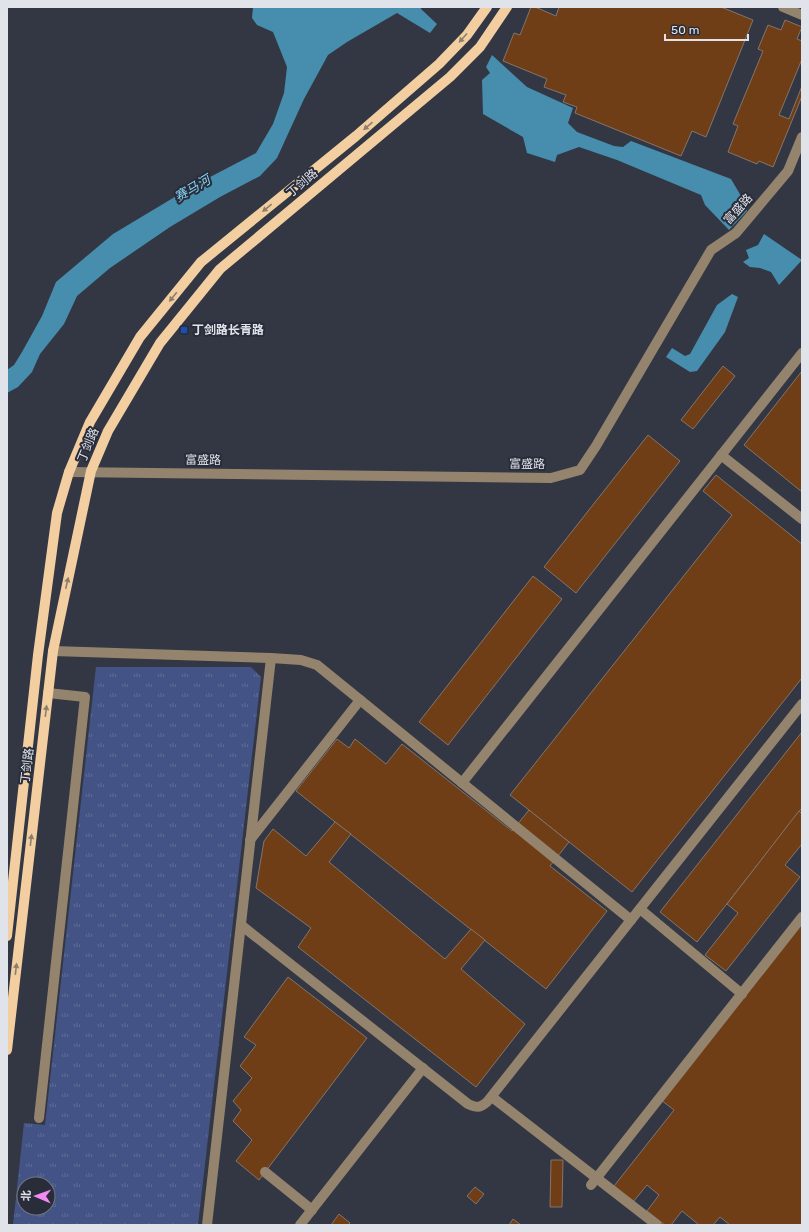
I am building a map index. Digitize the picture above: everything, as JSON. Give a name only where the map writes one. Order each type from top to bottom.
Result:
[{"type":"main road","name":"丁剑路","points":[[7,936],[9,903],[42,623],[57,513],[69,472],[90,422],[140,337],[201,262],[356,136],[439,64],[467,34],[487,7]]},
{"type":"main road","name":"丁剑路","points":[[7,1050],[53,651],[91,471],[108,431],[160,343],[220,268],[450,78],[480,47],[507,7]]},
{"type":"street","points":[[784,7],[802,15]]},
{"type":"street","name":"富盛路","points":[[69,472],[91,471],[551,478],[580,470],[600,439],[711,250],[736,233],[788,171],[802,137]]},
{"type":"street","points":[[462,783],[802,353]]},
{"type":"street","points":[[721,455],[802,520]]},
{"type":"street","points":[[53,651],[271,658],[301,660],[316,665],[631,920]]},
{"type":"street","points":[[206,1225],[271,658]]},
{"type":"street","points":[[39,1118],[85,697],[48,693]]},
{"type":"street","points":[[250,840],[360,700]]},
{"type":"street","points":[[241,925],[468,1104],[477,1108],[482,1107],[492,1097],[802,704]]},
{"type":"street","points":[[9,903],[24,904]]},
{"type":"street","points":[[640,909],[742,994]]},
{"type":"street","points":[[593,1182],[802,917]]},
{"type":"street","points":[[300,1225],[423,1068]]},
{"type":"street","points":[[492,1097],[593,1182],[657,1225]]},
{"type":"street","points":[[265,1172],[312,1210]]},
{"type":"green space","points":[[96,667],[251,667],[261,677],[198,1225],[13,1225],[16,1197],[16,1216],[56,1216],[56,1176],[18,1176],[24,1123],[45,1125]]},
{"type":"water","name":"赛马河","points":[[253,7],[421,7],[421,9],[437,24],[430,33],[397,13],[347,42],[328,55],[304,99],[277,158],[260,176],[220,197],[170,227],[110,268],[77,296],[64,324],[40,354],[32,372],[18,387],[7,393],[7,370],[14,365],[22,352],[42,316],[56,282],[113,234],[193,186],[256,153],[273,124],[284,93],[287,67],[273,32],[257,25],[252,18]]},
{"type":"water","points":[[492,55],[527,87],[573,108],[568,123],[577,132],[614,146],[623,147],[631,141],[731,179],[741,196],[747,211],[729,230],[705,205],[701,195],[617,160],[579,147],[557,155],[555,162],[527,153],[523,137],[483,114],[482,80],[490,73],[486,67]]},
{"type":"water","points":[[764,234],[802,260],[779,285],[771,272],[760,268],[750,267],[743,262],[749,258],[746,250],[758,245]]},
{"type":"water","points":[[732,294],[738,297],[725,332],[697,371],[690,372],[666,357],[672,348],[685,356],[690,354],[717,305]]},
{"type":"building","points":[[531,7],[535,7],[556,16],[559,7],[721,7],[753,20],[706,137],[692,131],[681,156],[575,113],[577,107],[563,102],[566,95],[544,87],[547,79],[503,61],[514,33],[520,35]]},
{"type":"building","points":[[785,20],[802,27],[797,39],[802,41],[802,59],[779,115],[789,119],[802,86],[802,96],[773,167],[759,161],[757,164],[728,152],[738,126],[733,124],[763,51],[758,49],[768,25],[781,30]]},
{"type":"building","points":[[723,366],[735,376],[693,429],[681,420]]},
{"type":"building","points":[[802,371],[802,492],[744,445]]},
{"type":"building","points":[[648,435],[680,461],[576,593],[544,567]]},
{"type":"building","points":[[716,475],[802,544],[802,678],[632,892],[510,795],[732,515],[703,491]]},
{"type":"building","points":[[533,576],[562,599],[448,745],[419,722]]},
{"type":"building","points":[[802,732],[802,808],[697,942],[660,912]]},
{"type":"building","points":[[337,739],[349,748],[355,739],[386,764],[402,744],[512,831],[529,810],[569,842],[550,866],[607,911],[546,989],[296,791]]},
{"type":"building","points":[[799,811],[802,814],[802,844],[785,865],[800,877],[726,971],[705,955],[738,913],[727,904]]},
{"type":"building","points":[[335,822],[351,834],[329,862],[445,959],[471,929],[485,940],[461,969],[525,1024],[476,1087],[298,947],[311,928],[256,888],[264,841],[273,829],[306,856]]},
{"type":"building","points":[[802,923],[802,1225],[730,1225],[720,1217],[713,1225],[697,1225],[698,1224],[682,1211],[671,1225],[665,1225],[647,1211],[659,1195],[647,1185],[633,1202],[614,1186],[674,1110],[661,1100]]},
{"type":"building","points":[[288,977],[367,1038],[259,1180],[236,1161],[252,1140],[233,1121],[241,1110],[233,1101],[252,1078],[240,1066],[256,1045],[244,1037]]},
{"type":"building","points":[[551,1160],[563,1160],[562,1207],[550,1207]]},
{"type":"building","points":[[475,1187],[484,1194],[476,1204],[467,1196]]},
{"type":"building","points":[[339,1214],[350,1223],[348,1225],[331,1225]]},
{"type":"building","points":[[513,1219],[521,1225],[509,1225]]},
{"type":"place","name":"丁剑路长青路","points":[[184,330]]}]
